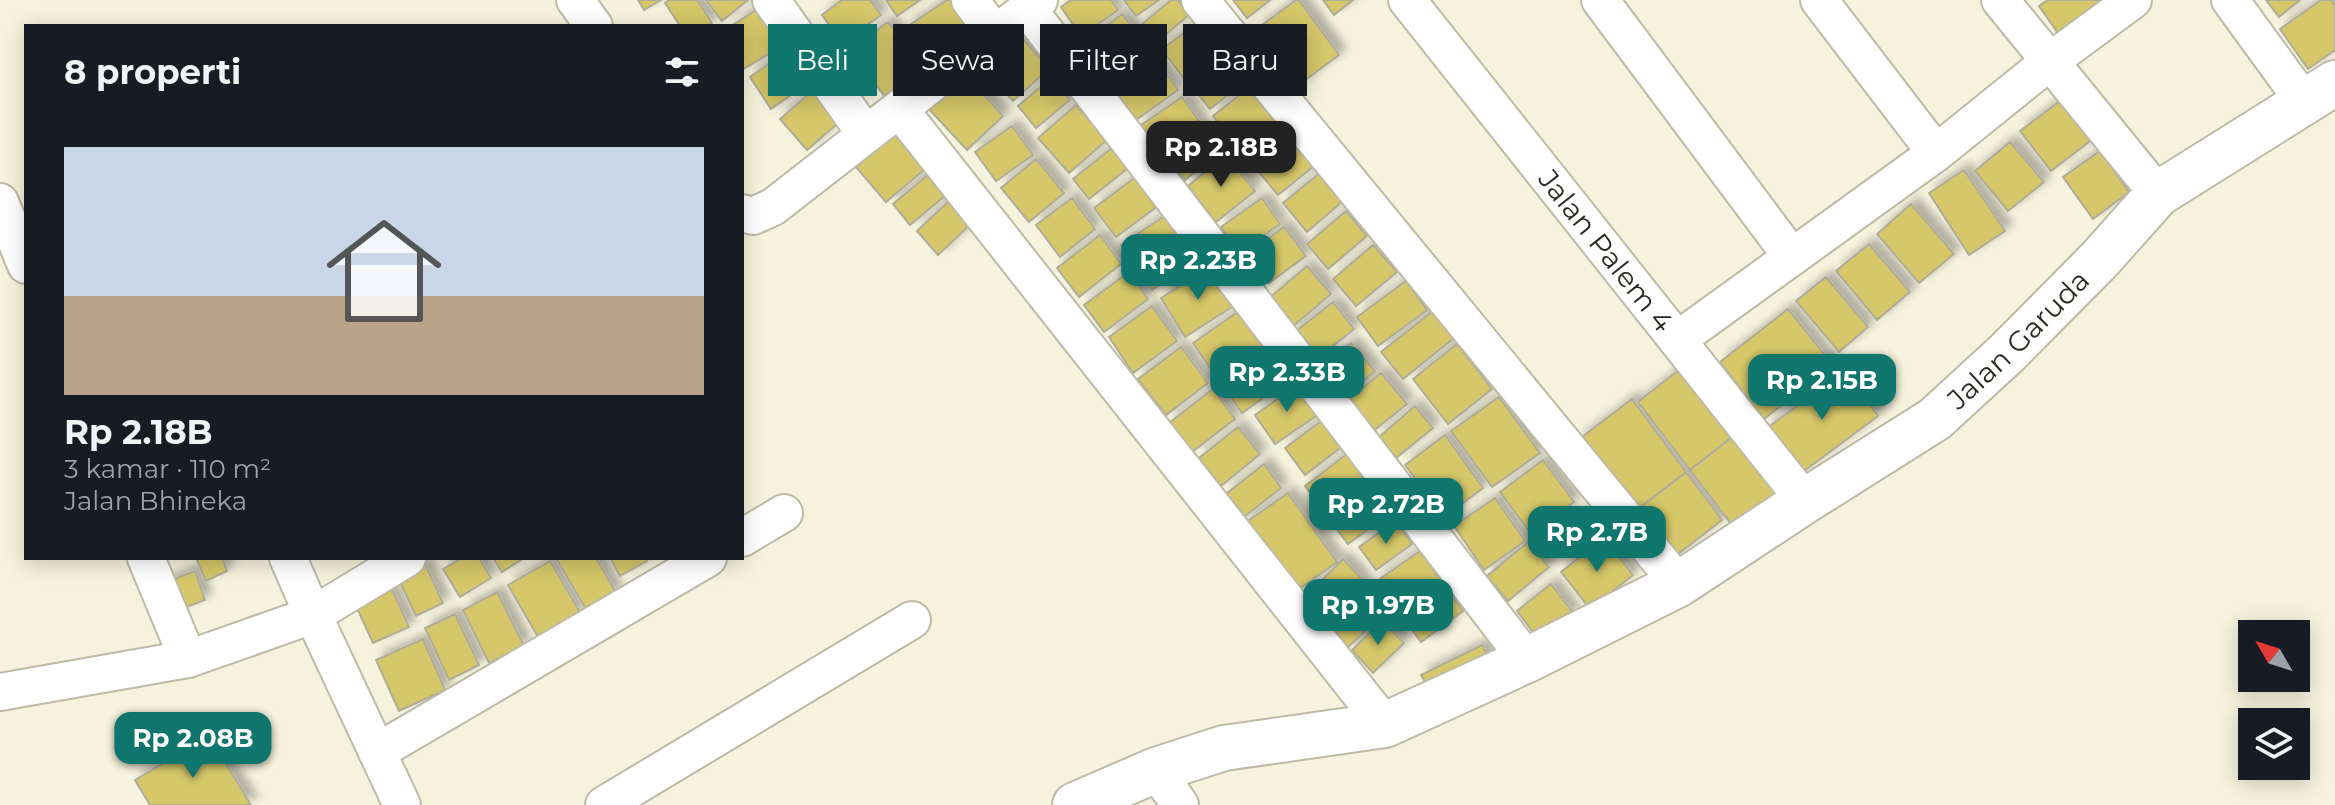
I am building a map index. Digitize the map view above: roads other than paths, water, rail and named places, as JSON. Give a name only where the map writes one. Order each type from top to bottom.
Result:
[{"type":"street","points":[[575,0],[593,24]]},
{"type":"street","points":[[771,0],[865,133]]},
{"type":"street","points":[[970,0],[988,24]]},
{"type":"street","points":[[1200,0],[1679,584]]},
{"type":"street","name":"Jalan Palem 4","points":[[1407,0],[1805,501]]},
{"type":"street","points":[[1600,0],[1792,257]]},
{"type":"street","points":[[1819,0],[1936,153]]},
{"type":"street","points":[[2000,0],[2158,194]]},
{"type":"street","points":[[1677,340],[1936,153],[2049,62],[2133,0]]},
{"type":"street","points":[[2230,0],[2320,93]]},
{"type":"street","points":[[1008,24],[1034,4],[1527,660]]},
{"type":"street","name":"Jalan Garuda","points":[[1075,805],[1168,788],[1224,748],[1385,725],[1527,660],[1679,584],[1935,419],[2008,352],[2101,258],[2158,194],[2320,93]]},
{"type":"street","points":[[744,214],[753,216],[773,207],[865,133],[918,96]]},
{"type":"street","points":[[900,110],[1385,725]]},
{"type":"street","points":[[0,202],[24,260]]},
{"type":"street","points":[[744,537],[784,513]]},
{"type":"street","points":[[147,560],[188,659]]},
{"type":"street","points":[[289,560],[402,805]]},
{"type":"street","points":[[0,692],[188,659],[313,615],[404,560]]},
{"type":"street","points":[[377,752],[705,560]]},
{"type":"street","points":[[604,805],[912,620]]}]
